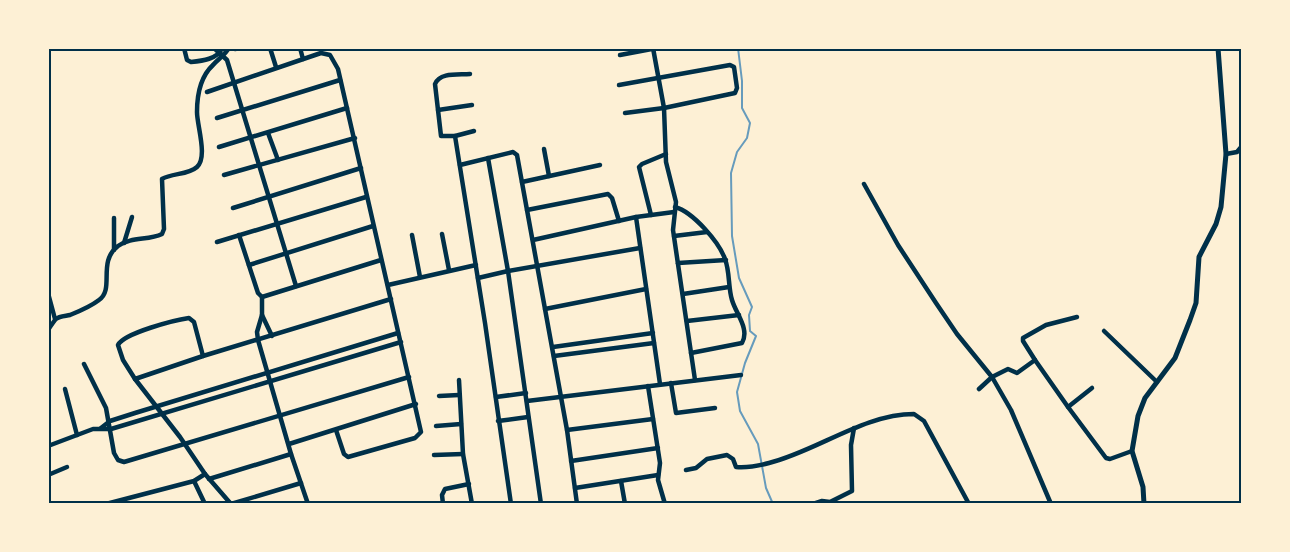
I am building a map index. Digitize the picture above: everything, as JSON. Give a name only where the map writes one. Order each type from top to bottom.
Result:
[{"type":"street","points":[[184,48],[187,60],[191,62],[209,59],[229,48]]},
{"type":"street","points":[[214,48],[222,52],[227,60],[235,82],[296,286]]},
{"type":"street","points":[[270,48],[276,67]]},
{"type":"street","points":[[300,48],[303,59]]},
{"type":"street","points":[[620,55],[654,48],[664,108],[666,154],[675,196],[674,236],[695,380]]},
{"type":"street","points":[[1144,504],[1143,487],[1132,451],[1140,409],[1175,358],[1194,310],[1199,256],[1216,224],[1221,207],[1226,154],[1218,48]]},
{"type":"street","points":[[48,330],[55,319],[84,309],[101,299],[106,292],[106,264],[114,250],[133,239],[157,236],[164,232],[162,180],[193,170],[201,162],[202,152],[197,113],[198,95],[206,72],[222,52]]},
{"type":"street","points":[[207,92],[321,53],[330,55],[338,69],[421,432],[414,438],[348,457],[344,454],[336,430]]},
{"type":"street","points":[[619,85],[730,65],[734,67],[737,88],[735,93],[664,108],[625,113]]},
{"type":"street","points":[[470,74],[437,78],[435,84],[441,136],[454,136],[474,131]]},
{"type":"street","points":[[217,118],[340,80]]},
{"type":"street","points":[[438,110],[472,105]]},
{"type":"street","points":[[219,147],[347,108]]},
{"type":"street","points":[[268,132],[278,160]]},
{"type":"street","points":[[454,136],[476,265],[511,504]]},
{"type":"street","points":[[224,175],[355,138]]},
{"type":"street","points":[[1226,154],[1237,152],[1242,146]]},
{"type":"street","points":[[543,149],[549,176]]},
{"type":"street","points":[[459,165],[516,153],[553,347],[577,504]]},
{"type":"street","points":[[651,215],[639,167],[666,154]]},
{"type":"street","points":[[488,158],[508,271],[541,504]]},
{"type":"street","points":[[522,182],[600,165]]},
{"type":"street","points":[[234,208],[361,168]]},
{"type":"street","points":[[864,184],[898,245],[936,303],[957,334],[992,377],[1011,410],[1051,504]]},
{"type":"street","points":[[527,210],[608,194],[612,198],[620,221]]},
{"type":"street","points":[[217,242],[366,197]]},
{"type":"street","points":[[533,240],[684,209],[707,232],[726,260],[729,287],[745,333],[742,343],[691,353]]},
{"type":"street","points":[[124,243],[132,217]]},
{"type":"street","points":[[114,218],[114,250]]},
{"type":"street","points":[[636,218],[660,384]]},
{"type":"street","points":[[249,265],[373,226]]},
{"type":"street","points":[[674,236],[707,232]]},
{"type":"street","points":[[442,234],[449,270]]},
{"type":"street","points":[[412,235],[420,277]]},
{"type":"street","points":[[239,236],[258,293],[262,297],[258,340],[291,454],[309,504]]},
{"type":"street","points":[[478,278],[640,248]]},
{"type":"street","points":[[262,297],[381,260]]},
{"type":"street","points":[[678,263],[726,260]]},
{"type":"street","points":[[388,285],[476,265]]},
{"type":"street","points":[[683,294],[729,287]]},
{"type":"street","points":[[545,309],[646,289]]},
{"type":"street","points":[[48,293],[55,319]]},
{"type":"street","points":[[135,379],[391,299]]},
{"type":"street","points":[[262,315],[272,336]]},
{"type":"street","points":[[687,321],[739,315]]},
{"type":"street","points":[[1077,317],[1046,325],[1023,338],[1023,341],[1107,459],[1132,451]]},
{"type":"street","points":[[203,356],[194,322],[190,319],[136,333],[121,340],[118,345],[123,360],[135,379],[184,443],[201,478],[205,504]]},
{"type":"street","points":[[1104,331],[1157,382]]},
{"type":"street","points":[[102,428],[110,421],[398,333]]},
{"type":"street","points":[[553,347],[653,333]]},
{"type":"street","points":[[606,340],[608,349]]},
{"type":"street","points":[[48,446],[77,435],[102,428],[111,429],[401,342]]},
{"type":"street","points":[[554,356],[654,343]]},
{"type":"street","points":[[351,348],[352,356]]},
{"type":"street","points":[[313,360],[315,368]]},
{"type":"street","points":[[979,389],[992,377],[1009,369],[1017,373],[1035,360]]},
{"type":"street","points":[[84,364],[106,408],[114,453],[121,461],[409,377]]},
{"type":"street","points":[[527,401],[741,375]]},
{"type":"street","points":[[459,380],[463,454],[472,504]]},
{"type":"street","points":[[671,383],[676,413],[715,408]]},
{"type":"street","points":[[230,385],[232,393]]},
{"type":"street","points":[[648,386],[661,467],[658,475],[659,486],[665,504]]},
{"type":"street","points":[[1068,406],[1092,388]]},
{"type":"street","points":[[65,389],[77,435]]},
{"type":"street","points":[[495,397],[526,393]]},
{"type":"street","points":[[199,395],[201,403]]},
{"type":"street","points":[[439,396],[459,395]]},
{"type":"street","points":[[289,444],[416,404]]},
{"type":"street","points":[[686,470],[696,468],[707,459],[727,455],[733,459],[736,467],[754,467],[810,450],[854,428],[910,414],[920,417],[969,504]]},
{"type":"street","points":[[498,421],[528,417]]},
{"type":"street","points":[[567,430],[653,419]]},
{"type":"street","points":[[436,426],[460,424]]},
{"type":"street","points":[[813,504],[830,502],[852,491],[851,444],[854,428]]},
{"type":"street","points":[[571,461],[658,448]]},
{"type":"street","points":[[109,504],[291,454]]},
{"type":"street","points":[[434,455],[463,454]]},
{"type":"street","points":[[48,475],[67,467]]},
{"type":"street","points":[[575,488],[658,475]]},
{"type":"street","points":[[201,478],[231,504],[302,483]]},
{"type":"street","points":[[621,481],[625,504]]},
{"type":"street","points":[[443,504],[442,495],[446,489],[469,484]]},
{"type":"waterway","points":[[738,48],[742,108],[750,123],[747,138],[737,152],[731,173],[732,236],[739,278],[752,307],[749,315],[750,331],[756,336],[737,392],[740,411],[758,444],[766,488],[773,504]]}]
